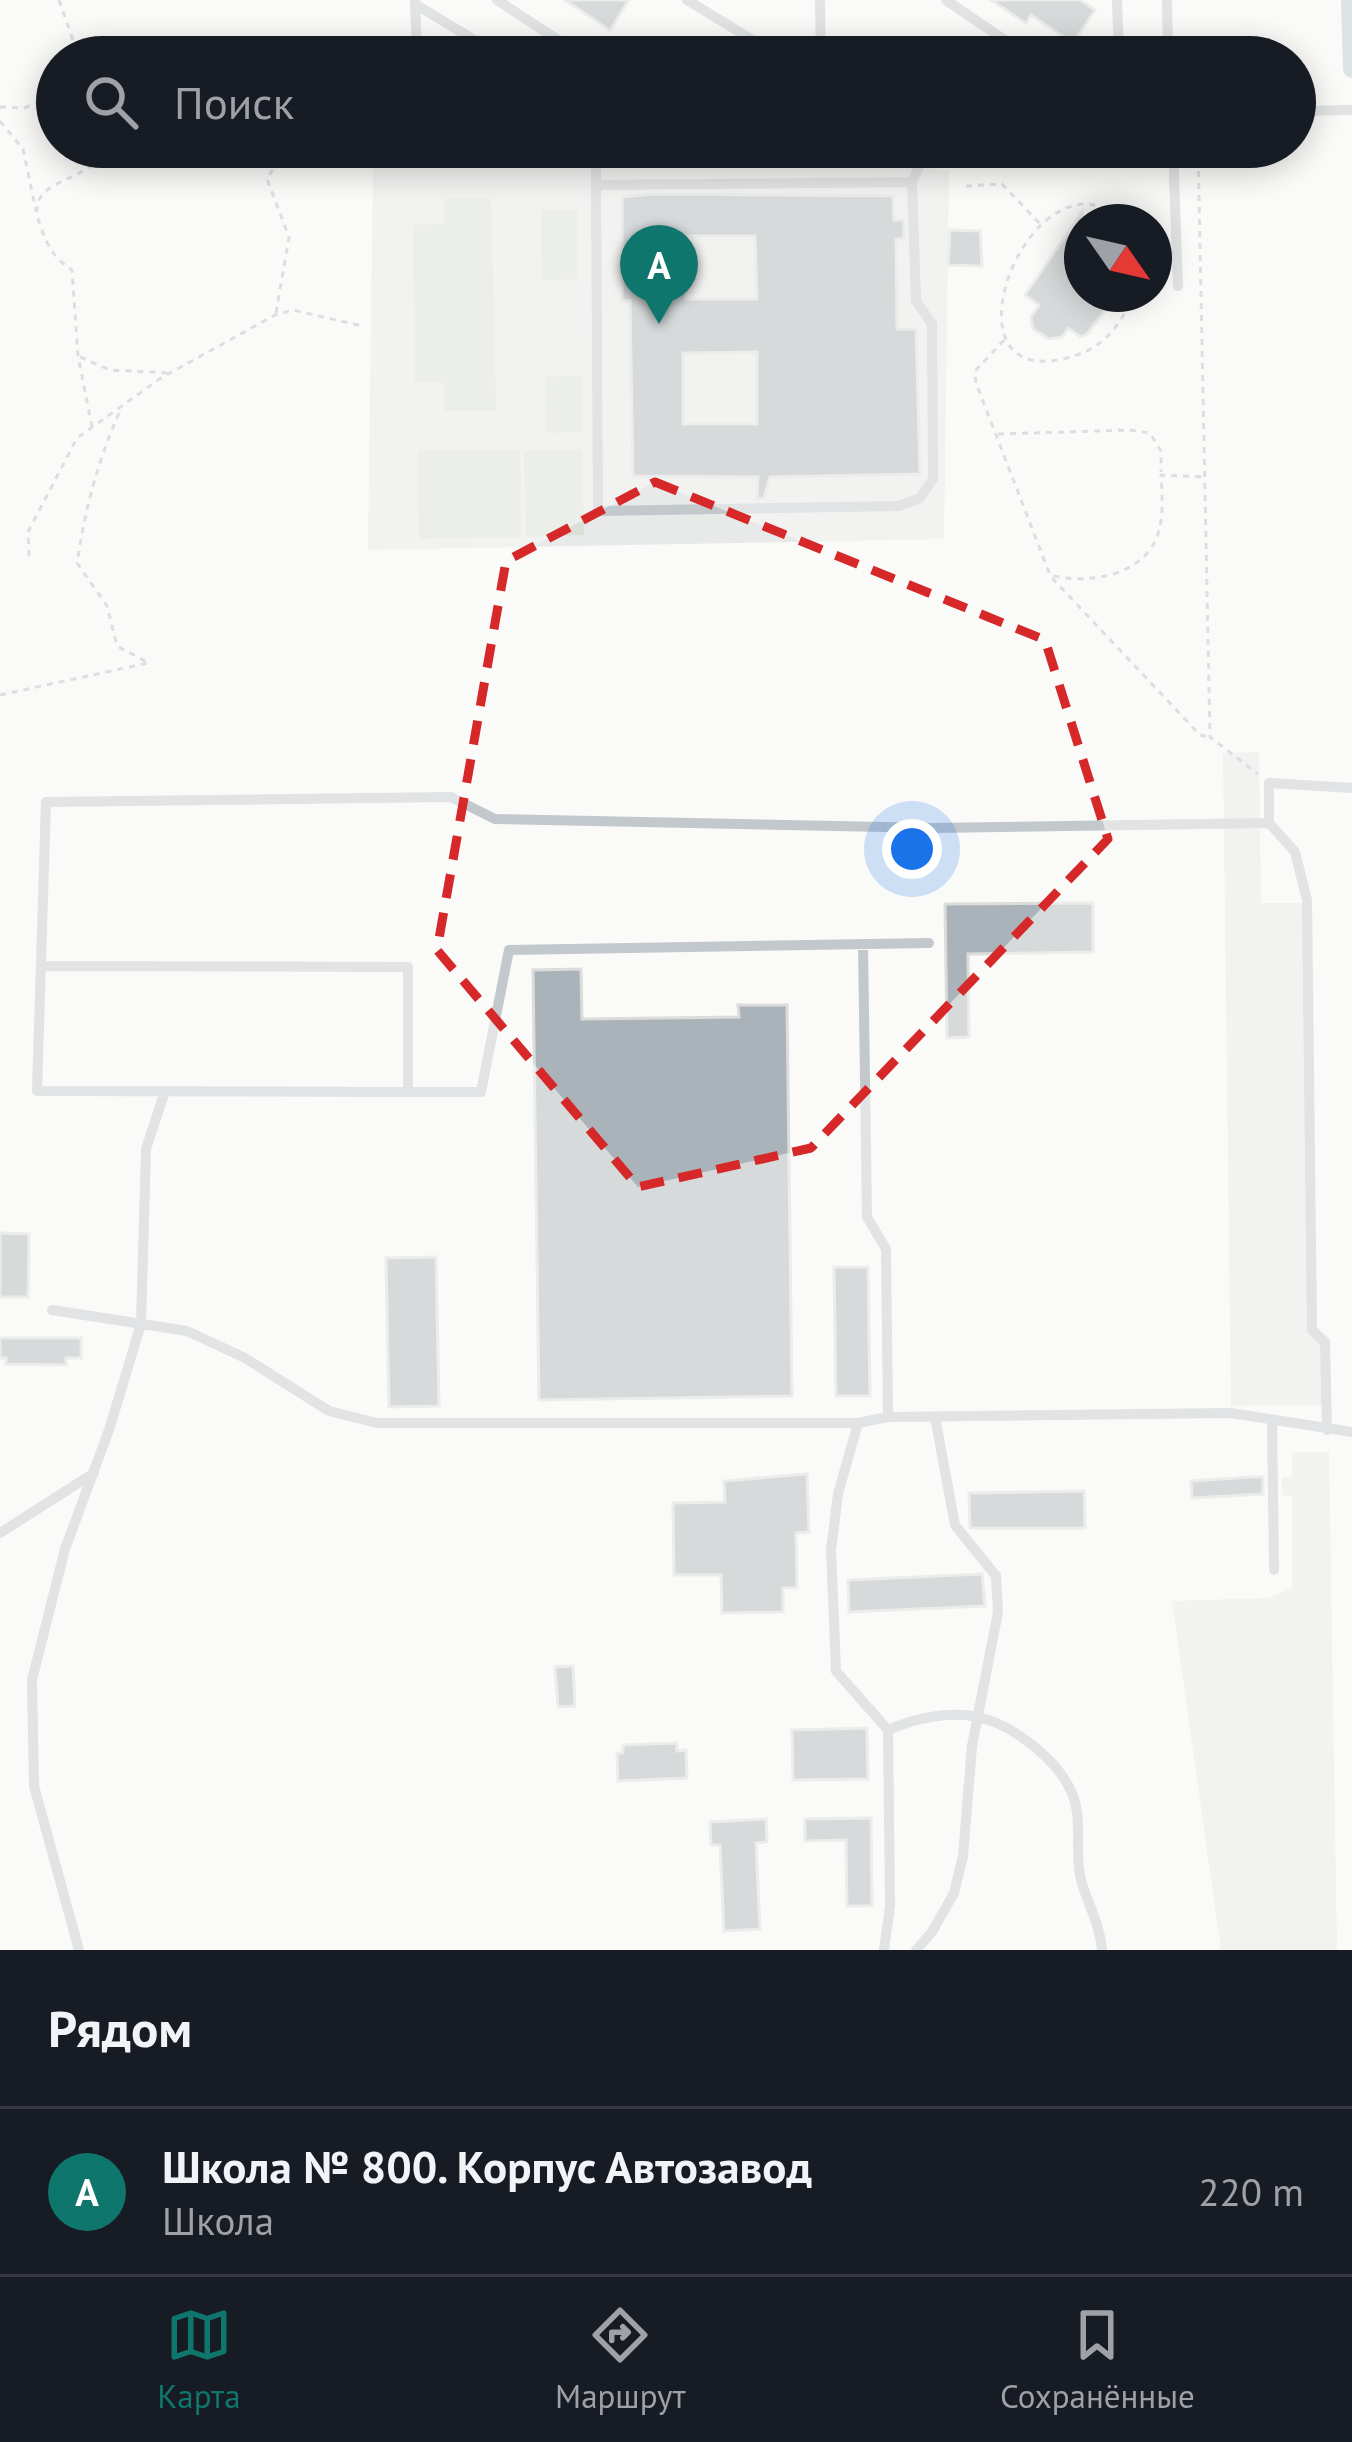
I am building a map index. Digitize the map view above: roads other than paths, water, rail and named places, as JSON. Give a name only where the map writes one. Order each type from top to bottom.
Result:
[{"type":"lane","points":[[497,0],[552,36]]},
{"type":"lane","points":[[687,0],[748,36]]},
{"type":"lane","points":[[820,0],[821,36]]},
{"type":"lane","points":[[946,0],[999,36]]},
{"type":"lane","points":[[1117,0],[1118,36]]},
{"type":"lane","points":[[1167,0],[1168,36]]},
{"type":"lane","points":[[415,2],[416,36]]},
{"type":"lane","points":[[415,2],[468,36]]},
{"type":"lane","points":[[1316,111],[1351,110]]},
{"type":"lane","points":[[596,168],[598,511],[899,506],[920,498],[933,479],[932,324],[916,301],[912,182],[918,168]]},
{"type":"lane","points":[[1174,168],[1178,286]]},
{"type":"lane","points":[[596,185],[912,182]]},
{"type":"lane","points":[[1327,1430],[1325,1342],[1312,1330],[1307,899],[1295,852],[1269,823],[1268,783],[1352,788]]},
{"type":"lane","points":[[929,943],[509,950],[482,1092],[37,1091],[46,802],[451,797],[495,819],[933,828],[1269,823]]},
{"type":"lane","points":[[863,944],[867,1217],[886,1249],[888,1418]]},
{"type":"lane","points":[[41,966],[408,968],[408,1092]]},
{"type":"lane","points":[[79,1950],[34,1786],[32,1680],[65,1550],[141,1324],[146,1149],[166,1091]]},
{"type":"lane","points":[[52,1310],[187,1331],[245,1358],[329,1411],[377,1423],[858,1423],[888,1418],[1231,1413],[1352,1432]]},
{"type":"lane","points":[[916,1950],[954,1893],[963,1856],[972,1746],[998,1612],[996,1576],[955,1525],[935,1417]]},
{"type":"lane","points":[[1272,1420],[1274,1570]]},
{"type":"lane","points":[[858,1423],[838,1494],[831,1550],[836,1671],[889,1730],[890,1906],[884,1950]]},
{"type":"lane","points":[[0,1533],[94,1473]]},
{"type":"lane","points":[[889,1730],[916,1718],[979,1717],[1027,1741],[1057,1765],[1076,1804],[1081,1878],[1101,1928],[1102,1950]]},
{"type":"waterway","points":[[1350,0],[1352,69]]},
{"type":"place","name":"Школа № 800. Корпус Автозавод","points":[[659,324]]}]
